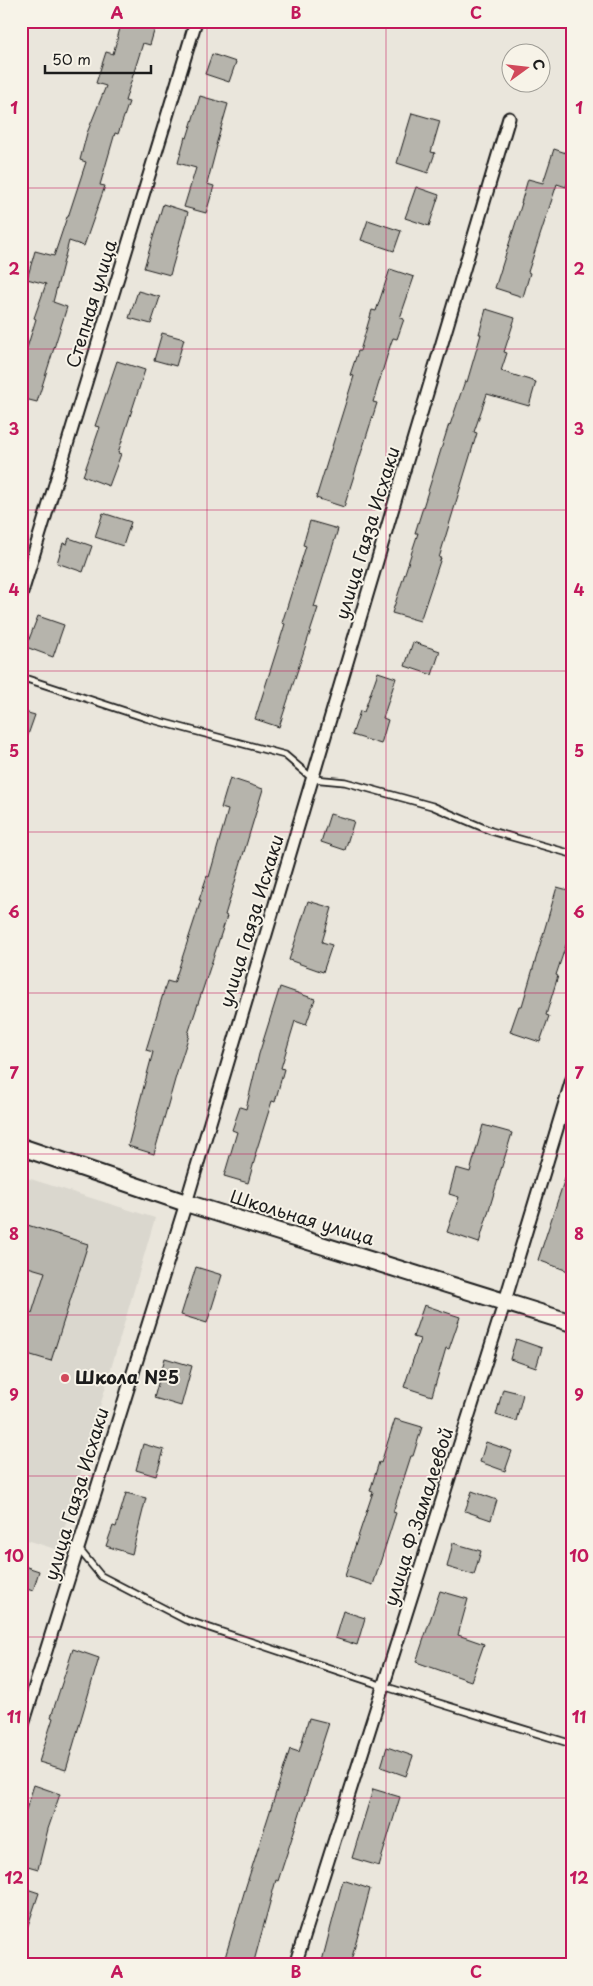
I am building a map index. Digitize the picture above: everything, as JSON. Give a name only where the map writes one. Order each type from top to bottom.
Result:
[{"type":"street","name":"Степная улица","points":[[21,596],[196,21]]},
{"type":"street","name":"улица Гаяза Исхаки","points":[[21,1731],[186,1203],[509,118]]},
{"type":"street","name":"улица Ф.Замалеевой","points":[[295,1965],[506,1301],[572,1079]]},
{"type":"street","name":"Школьная улица","points":[[21,1147],[186,1203],[572,1323]]},
{"type":"lane","points":[[21,676],[146,718],[285,755],[313,779],[345,782],[432,806],[491,831],[572,854]]},
{"type":"lane","points":[[78,1548],[102,1576],[186,1620],[383,1686],[572,1744]]},
{"type":"shaded area","name":"Школа №5","points":[[21,1176],[155,1218],[58,1550],[21,1538]]},
{"type":"building","points":[[122,21],[157,21],[150,45],[143,43],[125,101],[129,102],[118,134],[115,133],[100,185],[105,186],[84,246],[69,241],[53,302],[67,307],[37,402],[21,398],[21,367],[36,319],[34,318],[46,284],[27,279],[35,251],[54,256],[86,162],[80,160],[87,133],[106,86],[96,83],[106,52],[113,54]]},
{"type":"building","points":[[212,54],[236,62],[229,82],[205,74]]},
{"type":"building","points":[[200,96],[228,104],[207,184],[214,186],[206,213],[184,207],[196,168],[178,163]]},
{"type":"building","points":[[412,113],[440,121],[431,152],[435,153],[428,173],[397,163]]},
{"type":"building","points":[[554,149],[572,155],[572,170],[566,187],[557,184],[528,272],[530,273],[523,297],[495,288],[528,179],[543,183]]},
{"type":"building","points":[[416,187],[439,195],[429,226],[405,218]]},
{"type":"building","points":[[163,204],[188,212],[170,275],[144,268]]},
{"type":"building","points":[[368,220],[401,231],[394,251],[361,240]]},
{"type":"building","points":[[390,269],[414,277],[400,318],[404,319],[397,339],[393,338],[391,343],[373,402],[377,403],[344,507],[316,498],[354,376],[350,375],[358,351],[360,351],[372,310],[376,311]]},
{"type":"building","points":[[138,291],[160,297],[151,324],[129,318]]},
{"type":"building","points":[[486,309],[515,318],[504,352],[507,353],[501,371],[536,382],[529,406],[487,394],[474,432],[477,433],[439,558],[441,558],[420,621],[392,613],[418,533],[415,533],[449,424],[465,381],[467,382]]},
{"type":"building","points":[[162,333],[184,339],[176,366],[154,360]]},
{"type":"building","points":[[117,361],[145,370],[118,453],[121,454],[109,486],[83,476],[100,427],[95,426]]},
{"type":"building","points":[[103,513],[131,522],[123,546],[95,537]]},
{"type":"building","points":[[310,521],[338,529],[314,607],[318,608],[279,727],[255,719],[285,624],[282,623],[306,546],[303,545]]},
{"type":"building","points":[[69,538],[92,546],[83,572],[57,563],[63,543],[67,544]]},
{"type":"building","points":[[38,616],[64,625],[53,657],[26,647]]},
{"type":"building","points":[[413,642],[440,651],[432,675],[405,666]]},
{"type":"building","points":[[378,672],[396,678],[383,718],[388,720],[381,744],[352,735],[360,711],[364,712]]},
{"type":"building","points":[[21,711],[35,715],[23,749],[21,748]]},
{"type":"building","points":[[230,778],[263,789],[225,915],[227,916],[188,1034],[154,1154],[128,1146],[153,1052],[146,1050],[167,981],[174,983],[201,900],[199,900],[207,876],[209,877],[228,810],[221,808]]},
{"type":"building","points":[[330,814],[354,821],[345,850],[321,842]]},
{"type":"building","points":[[557,887],[572,891],[572,927],[556,975],[558,976],[546,1015],[549,1016],[540,1042],[510,1032],[519,1006],[522,1006]]},
{"type":"building","points":[[308,901],[332,908],[322,942],[332,945],[323,972],[289,960]]},
{"type":"building","points":[[280,987],[315,999],[306,1025],[295,1021],[281,1068],[284,1069],[275,1102],[272,1101],[248,1183],[224,1176],[237,1132],[232,1130],[240,1107],[246,1109],[259,1054]]},
{"type":"building","points":[[483,1125],[512,1133],[479,1243],[447,1232],[459,1197],[449,1194],[456,1168],[470,1172]]},
{"type":"building","points":[[569,1166],[572,1166],[572,1261],[568,1271],[538,1260]]},
{"type":"building","points":[[21,1223],[88,1244],[51,1361],[21,1352],[21,1309],[32,1313],[45,1272],[21,1265]]},
{"type":"building","points":[[196,1267],[222,1275],[207,1323],[181,1315]]},
{"type":"building","points":[[424,1305],[460,1317],[449,1349],[446,1348],[432,1396],[404,1387],[420,1339],[413,1337]]},
{"type":"building","points":[[516,1339],[542,1348],[536,1368],[510,1359]]},
{"type":"building","points":[[165,1358],[192,1366],[181,1406],[154,1398]]},
{"type":"building","points":[[503,1389],[523,1394],[516,1421],[496,1415]]},
{"type":"building","points":[[395,1419],[422,1427],[393,1512],[396,1513],[373,1585],[345,1576],[373,1492],[370,1491],[379,1462],[381,1463]]},
{"type":"building","points":[[486,1442],[512,1451],[505,1471],[480,1462]]},
{"type":"building","points":[[143,1444],[164,1450],[156,1476],[136,1470]]},
{"type":"building","points":[[472,1491],[497,1500],[491,1520],[465,1511]]},
{"type":"building","points":[[126,1493],[146,1498],[132,1554],[106,1546],[113,1526],[116,1527]]},
{"type":"building","points":[[453,1543],[481,1551],[474,1575],[447,1567]]},
{"type":"building","points":[[21,1565],[39,1571],[33,1591],[21,1587]]},
{"type":"building","points":[[440,1591],[468,1599],[458,1635],[484,1644],[471,1681],[416,1662]]},
{"type":"building","points":[[343,1611],[365,1618],[357,1645],[335,1638]]},
{"type":"building","points":[[73,1649],[99,1658],[66,1770],[39,1762]]},
{"type":"building","points":[[309,1718],[329,1723],[278,1881],[276,1880],[253,1965],[235,1965],[224,1961],[246,1886],[290,1749],[299,1752]]},
{"type":"building","points":[[387,1747],[413,1756],[406,1776],[381,1767]]},
{"type":"building","points":[[34,1785],[60,1794],[48,1829],[38,1869],[21,1864],[21,1825]]},
{"type":"building","points":[[373,1789],[400,1797],[379,1866],[352,1858]]},
{"type":"building","points":[[343,1880],[370,1889],[350,1965],[321,1965]]},
{"type":"building","points":[[21,1887],[39,1893],[23,1940],[21,1939]]},
{"type":"place","name":"Школа №5","points":[[65,1378]]}]
